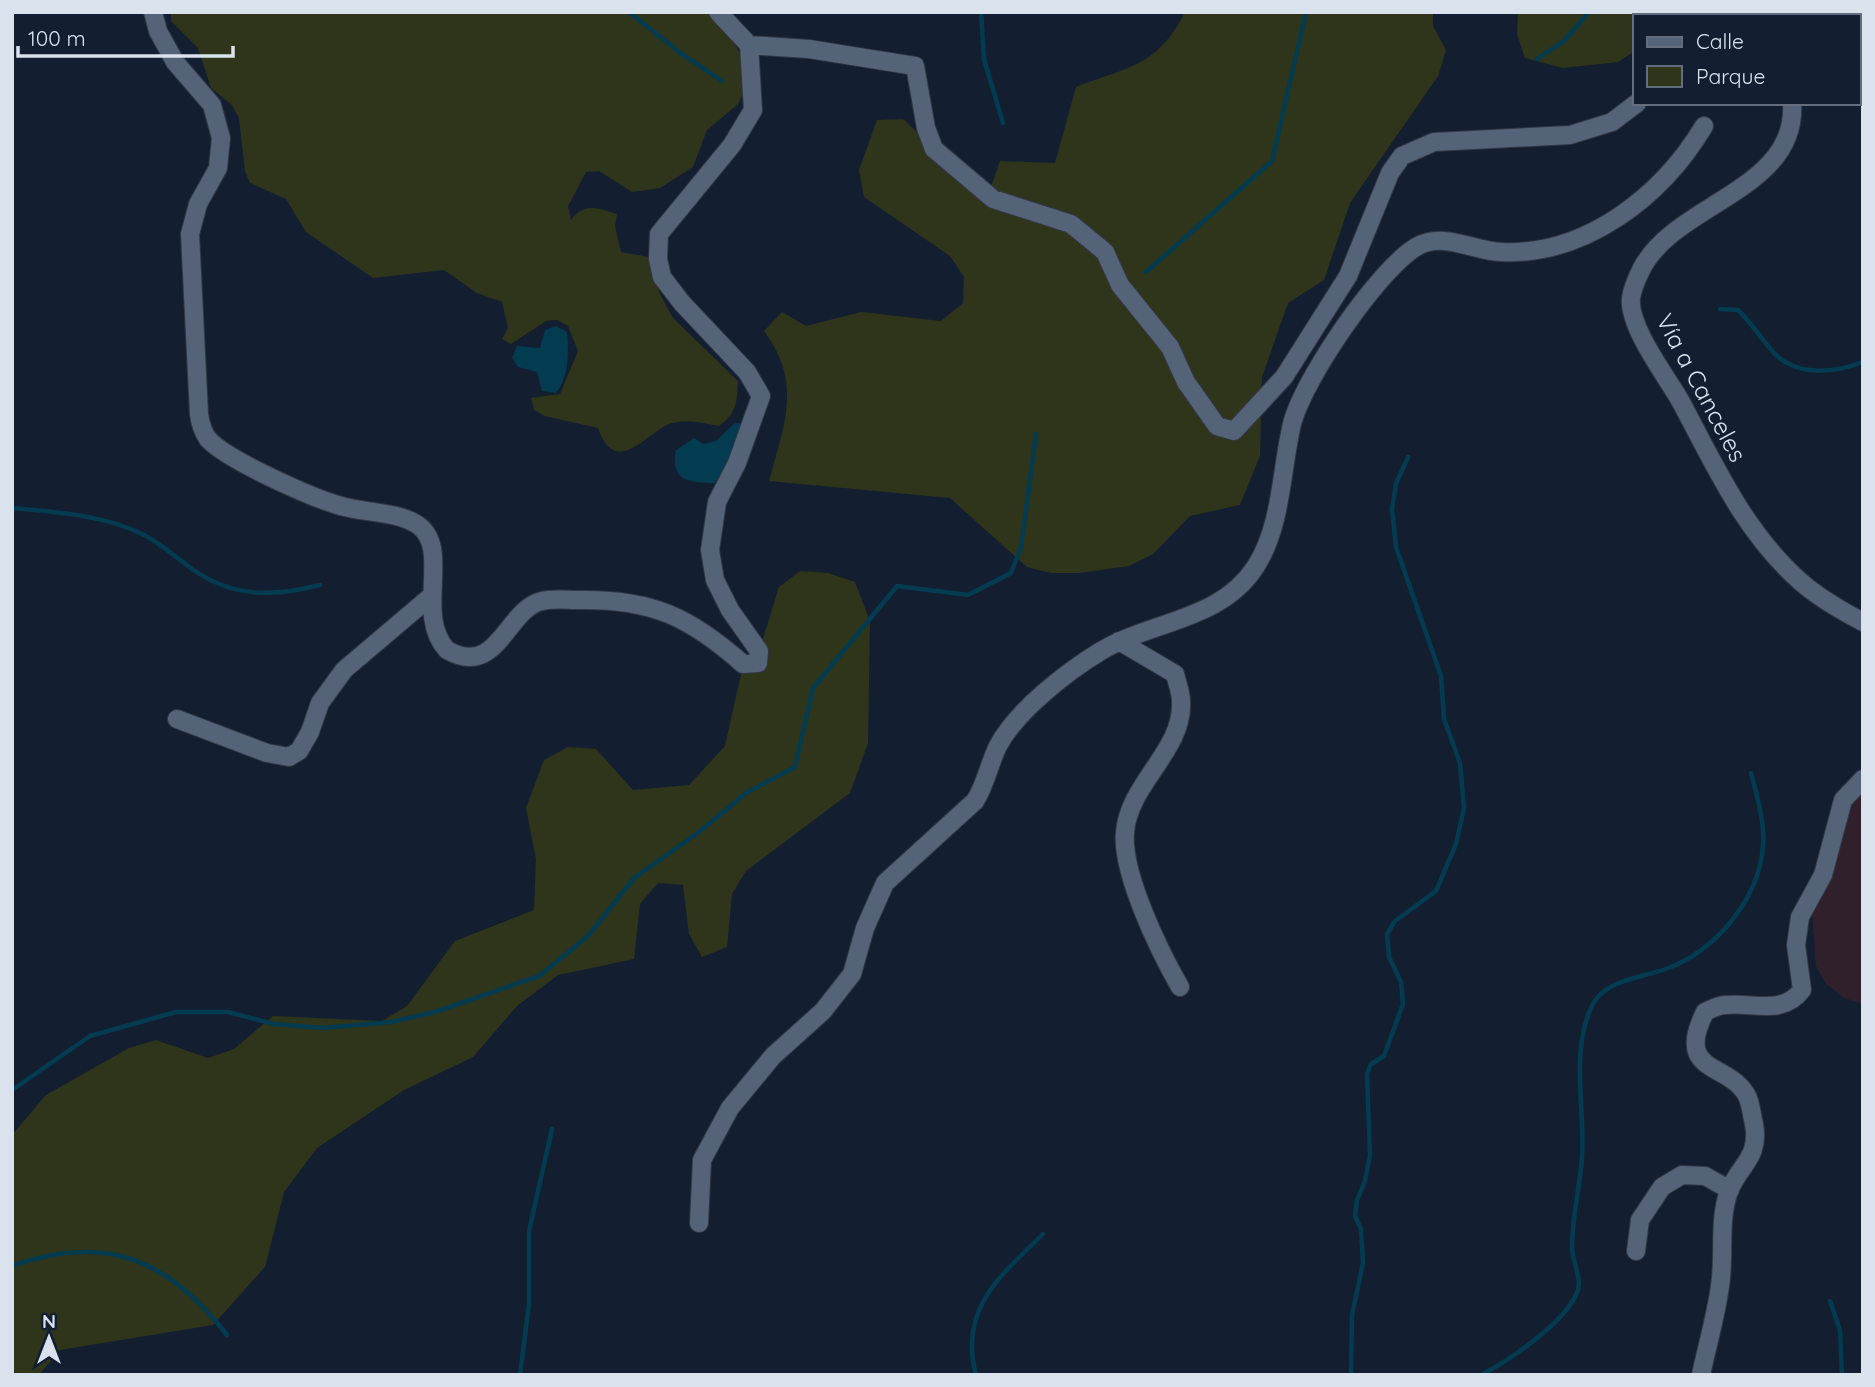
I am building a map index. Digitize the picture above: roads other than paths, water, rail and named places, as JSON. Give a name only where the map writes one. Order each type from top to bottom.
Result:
[{"type":"street","points":[[153,12],[158,31],[175,62],[212,105],[221,138],[218,168],[198,204],[190,234],[199,414],[205,434],[219,449],[310,496],[341,506],[408,520],[421,527],[431,544],[435,564],[430,597],[435,629],[443,646],[453,653],[466,657],[488,651],[530,607],[541,601],[605,600],[637,603],[668,612],[698,627],[743,664],[758,663],[759,651],[730,610],[715,580],[710,550],[717,502],[737,463],[761,396],[747,372],[662,276],[658,259],[659,234],[732,145],[753,110],[749,44],[718,12]]},
{"type":"street","points":[[749,44],[809,49],[915,66],[926,128],[934,149],[993,199],[1071,224],[1105,252],[1120,285],[1170,347],[1186,382],[1217,426],[1234,431],[1284,377],[1348,276],[1390,173],[1402,156],[1434,142],[1570,135],[1612,122],[1634,105]]},
{"type":"street","name":"Vía a Canceles","points":[[1792,105],[1793,121],[1780,152],[1756,176],[1666,238],[1642,267],[1631,299],[1639,330],[1682,404],[1712,465],[1759,537],[1801,582],[1863,622]]},
{"type":"street","points":[[699,1223],[702,1160],[730,1108],[773,1056],[823,1011],[852,974],[865,928],[885,883],[975,801],[984,787],[997,748],[1020,717],[1061,680],[1119,641],[1200,614],[1233,590],[1255,568],[1267,546],[1293,421],[1305,389],[1359,307],[1392,267],[1416,247],[1434,241],[1450,241],[1503,252],[1584,238],[1642,200],[1678,166],[1704,126]]},
{"type":"street","points":[[1284,377],[1305,389]]},
{"type":"street","points":[[177,719],[267,752],[289,757],[299,751],[310,732],[320,703],[344,670],[430,597]]},
{"type":"street","points":[[1119,641],[1175,674],[1181,701],[1176,732],[1136,795],[1125,832],[1131,874],[1161,954],[1180,987]]},
{"type":"street","points":[[1701,1375],[1720,1287],[1725,1211],[1730,1190],[1755,1146],[1755,1128],[1747,1097],[1737,1084],[1710,1068],[1699,1057],[1697,1028],[1705,1012],[1723,1005],[1775,1007],[1794,1000],[1802,990],[1796,945],[1800,917],[1823,874],[1843,800],[1863,779]]},
{"type":"street","points":[[1636,1251],[1640,1220],[1662,1187],[1682,1175],[1705,1176],[1730,1190]]},
{"type":"water","points":[[556,326],[567,332],[568,347],[566,372],[556,393],[542,391],[537,372],[518,367],[512,358],[517,346],[540,348],[545,330]]},
{"type":"water","points":[[735,423],[748,424],[726,471],[715,483],[690,481],[679,474],[675,460],[676,450],[694,438],[703,444],[716,441]]},
{"type":"waterway","points":[[629,12],[679,52],[722,81]]},
{"type":"waterway","points":[[981,12],[984,59],[1003,123]]},
{"type":"waterway","points":[[1146,272],[1272,161],[1306,12]]},
{"type":"waterway","points":[[1537,59],[1564,41],[1589,12]]},
{"type":"waterway","points":[[1720,309],[1738,310],[1774,353],[1793,366],[1816,371],[1840,369],[1863,362]]},
{"type":"waterway","points":[[12,1090],[90,1036],[176,1012],[228,1012],[274,1024],[323,1028],[391,1022],[435,1012],[539,976],[588,936],[634,878],[699,832],[746,793],[795,767],[813,688],[897,586],[968,595],[1011,573],[1021,547],[1036,434]]},
{"type":"waterway","points":[[1351,1375],[1352,1315],[1363,1263],[1361,1229],[1355,1216],[1370,1155],[1367,1074],[1371,1064],[1384,1056],[1403,1004],[1401,982],[1389,957],[1387,934],[1395,921],[1436,891],[1456,844],[1464,808],[1460,763],[1444,719],[1441,676],[1396,547],[1392,509],[1396,484],[1408,457]]},
{"type":"waterway","points":[[12,508],[80,516],[129,528],[156,542],[208,579],[238,590],[286,592],[320,585]]},
{"type":"waterway","points":[[1481,1375],[1521,1350],[1549,1328],[1577,1293],[1579,1282],[1572,1247],[1582,1157],[1580,1064],[1584,1028],[1590,1010],[1603,992],[1612,986],[1666,969],[1701,950],[1731,921],[1743,904],[1760,866],[1763,846],[1762,819],[1751,773]]},
{"type":"waterway","points":[[520,1375],[529,1304],[529,1231],[552,1129]]},
{"type":"waterway","points":[[976,1375],[972,1352],[973,1331],[978,1312],[999,1279],[1043,1234]]},
{"type":"waterway","points":[[12,1266],[46,1256],[77,1252],[106,1253],[133,1260],[158,1271],[182,1288],[227,1335]]},
{"type":"waterway","points":[[1830,1301],[1840,1330],[1842,1375]]}]
